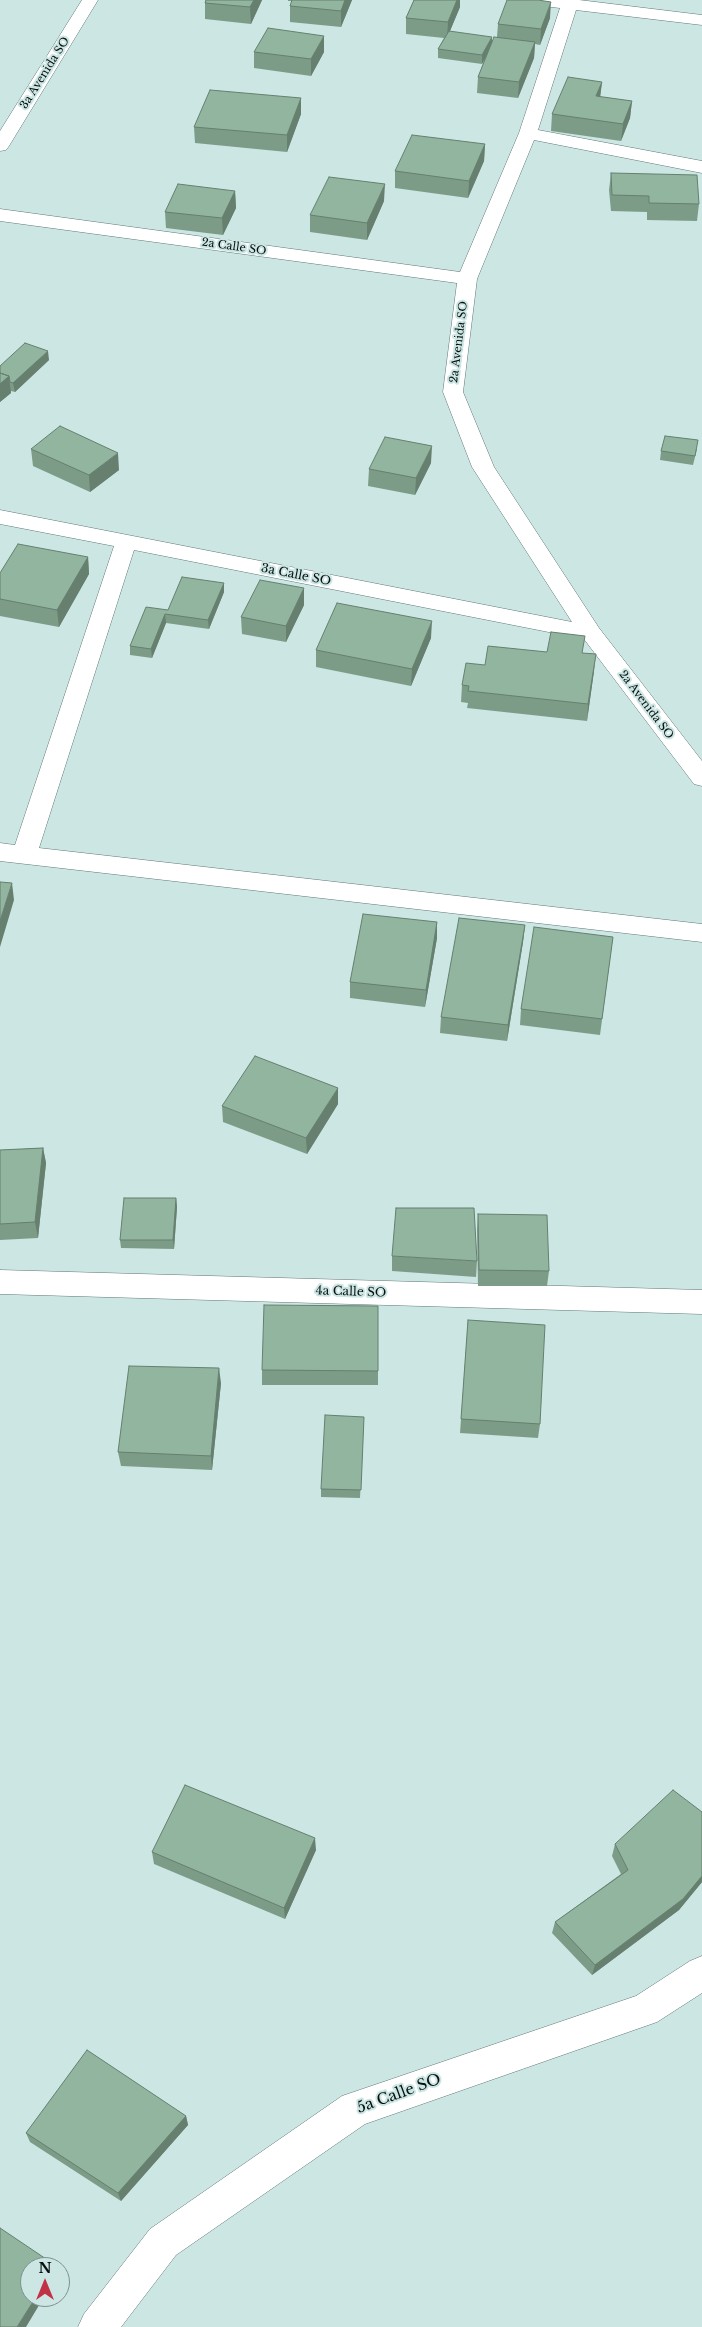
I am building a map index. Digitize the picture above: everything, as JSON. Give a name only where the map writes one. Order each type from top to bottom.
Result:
[{"type":"street","name":"3a Avenida SO","points":[[0,146],[90,0]]},
{"type":"street","points":[[534,0],[570,2],[702,20]]},
{"type":"street","name":"2a Avenida SO","points":[[570,2],[528,133],[468,280],[453,392],[482,467],[591,633],[702,778]]},
{"type":"street","points":[[528,133],[702,167]]},
{"type":"street","name":"2a Calle SO","points":[[0,215],[468,280]]},
{"type":"street","name":"3a Calle SO","points":[[0,517],[591,633]]},
{"type":"street","points":[[126,542],[12,854],[702,933]]},
{"type":"street","name":"4a Calle SO","points":[[0,1282],[702,1302]]},
{"type":"street","name":"5a Calle SO","points":[[97,2327],[163,2242],[355,2108],[645,2010],[702,1973]]},
{"type":"building","points":[[206,0],[254,0],[250,7],[205,3]]},
{"type":"building","points":[[292,0],[345,0],[341,11],[290,6]]},
{"type":"building","points":[[414,0],[457,0],[448,22],[406,18]]},
{"type":"building","points":[[507,0],[551,2],[541,29],[498,24]]},
{"type":"building","points":[[268,28],[324,36],[311,59],[254,52]]},
{"type":"building","points":[[449,31],[492,37],[482,55],[438,49]]},
{"type":"building","points":[[494,37],[535,42],[519,82],[478,77]]},
{"type":"building","points":[[568,77],[602,82],[596,96],[632,101],[623,124],[552,114]]},
{"type":"building","points":[[210,90],[301,98],[287,135],[194,127]]},
{"type":"building","points":[[412,135],[485,144],[469,181],[395,171]]},
{"type":"building","points":[[611,173],[697,175],[699,204],[649,203],[649,196],[612,195]]},
{"type":"building","points":[[329,177],[385,184],[367,223],[310,215]]},
{"type":"building","points":[[178,184],[235,191],[222,218],[165,212]]},
{"type":"building","points":[[25,343],[48,351],[13,383],[10,382],[9,376],[0,373],[0,366]]},
{"type":"building","points":[[0,373],[9,376],[0,384]]},
{"type":"building","points":[[60,426],[118,453],[89,475],[31,449]]},
{"type":"building","points":[[665,436],[698,440],[695,456],[661,451]]},
{"type":"building","points":[[385,437],[432,446],[416,478],[369,469]]},
{"type":"building","points":[[18,544],[88,557],[57,610],[0,599],[0,573]]},
{"type":"building","points":[[182,577],[224,583],[208,620],[165,614],[151,649],[130,646],[146,607],[168,610]]},
{"type":"building","points":[[260,580],[304,588],[286,626],[241,617]]},
{"type":"building","points":[[337,603],[432,621],[412,669],[316,650]]},
{"type":"building","points":[[551,632],[585,636],[582,653],[596,654],[588,704],[468,691],[469,686],[462,685],[466,663],[485,665],[488,646],[547,652]]},
{"type":"building","points":[[0,882],[12,883],[0,921]]},
{"type":"building","points":[[363,914],[437,922],[426,990],[350,982]]},
{"type":"building","points":[[459,918],[525,925],[508,1025],[441,1017]]},
{"type":"building","points":[[534,927],[613,937],[602,1019],[521,1009]]},
{"type":"building","points":[[255,1056],[338,1088],[306,1138],[222,1106]]},
{"type":"building","points":[[43,1148],[35,1222],[0,1224],[0,1150]]},
{"type":"building","points":[[124,1198],[176,1198],[173,1240],[120,1240]]},
{"type":"building","points":[[396,1208],[474,1208],[477,1261],[392,1256]]},
{"type":"building","points":[[478,1214],[547,1215],[549,1271],[479,1270]]},
{"type":"building","points":[[264,1305],[378,1306],[378,1371],[262,1370]]},
{"type":"building","points":[[468,1320],[545,1325],[540,1424],[461,1419]]},
{"type":"building","points":[[129,1366],[219,1368],[211,1456],[118,1452]]},
{"type":"building","points":[[325,1415],[364,1417],[361,1490],[321,1489]]},
{"type":"building","points":[[185,1785],[315,1838],[284,1908],[152,1852]]},
{"type":"building","points":[[673,1790],[702,1812],[702,1876],[683,1899],[595,1965],[555,1922],[628,1870],[615,1844]]},
{"type":"building","points":[[87,2050],[186,2116],[118,2193],[26,2133]]},
{"type":"building","points":[[0,2228],[43,2257],[20,2257],[20,2307],[30,2307],[17,2327],[0,2327]]}]
